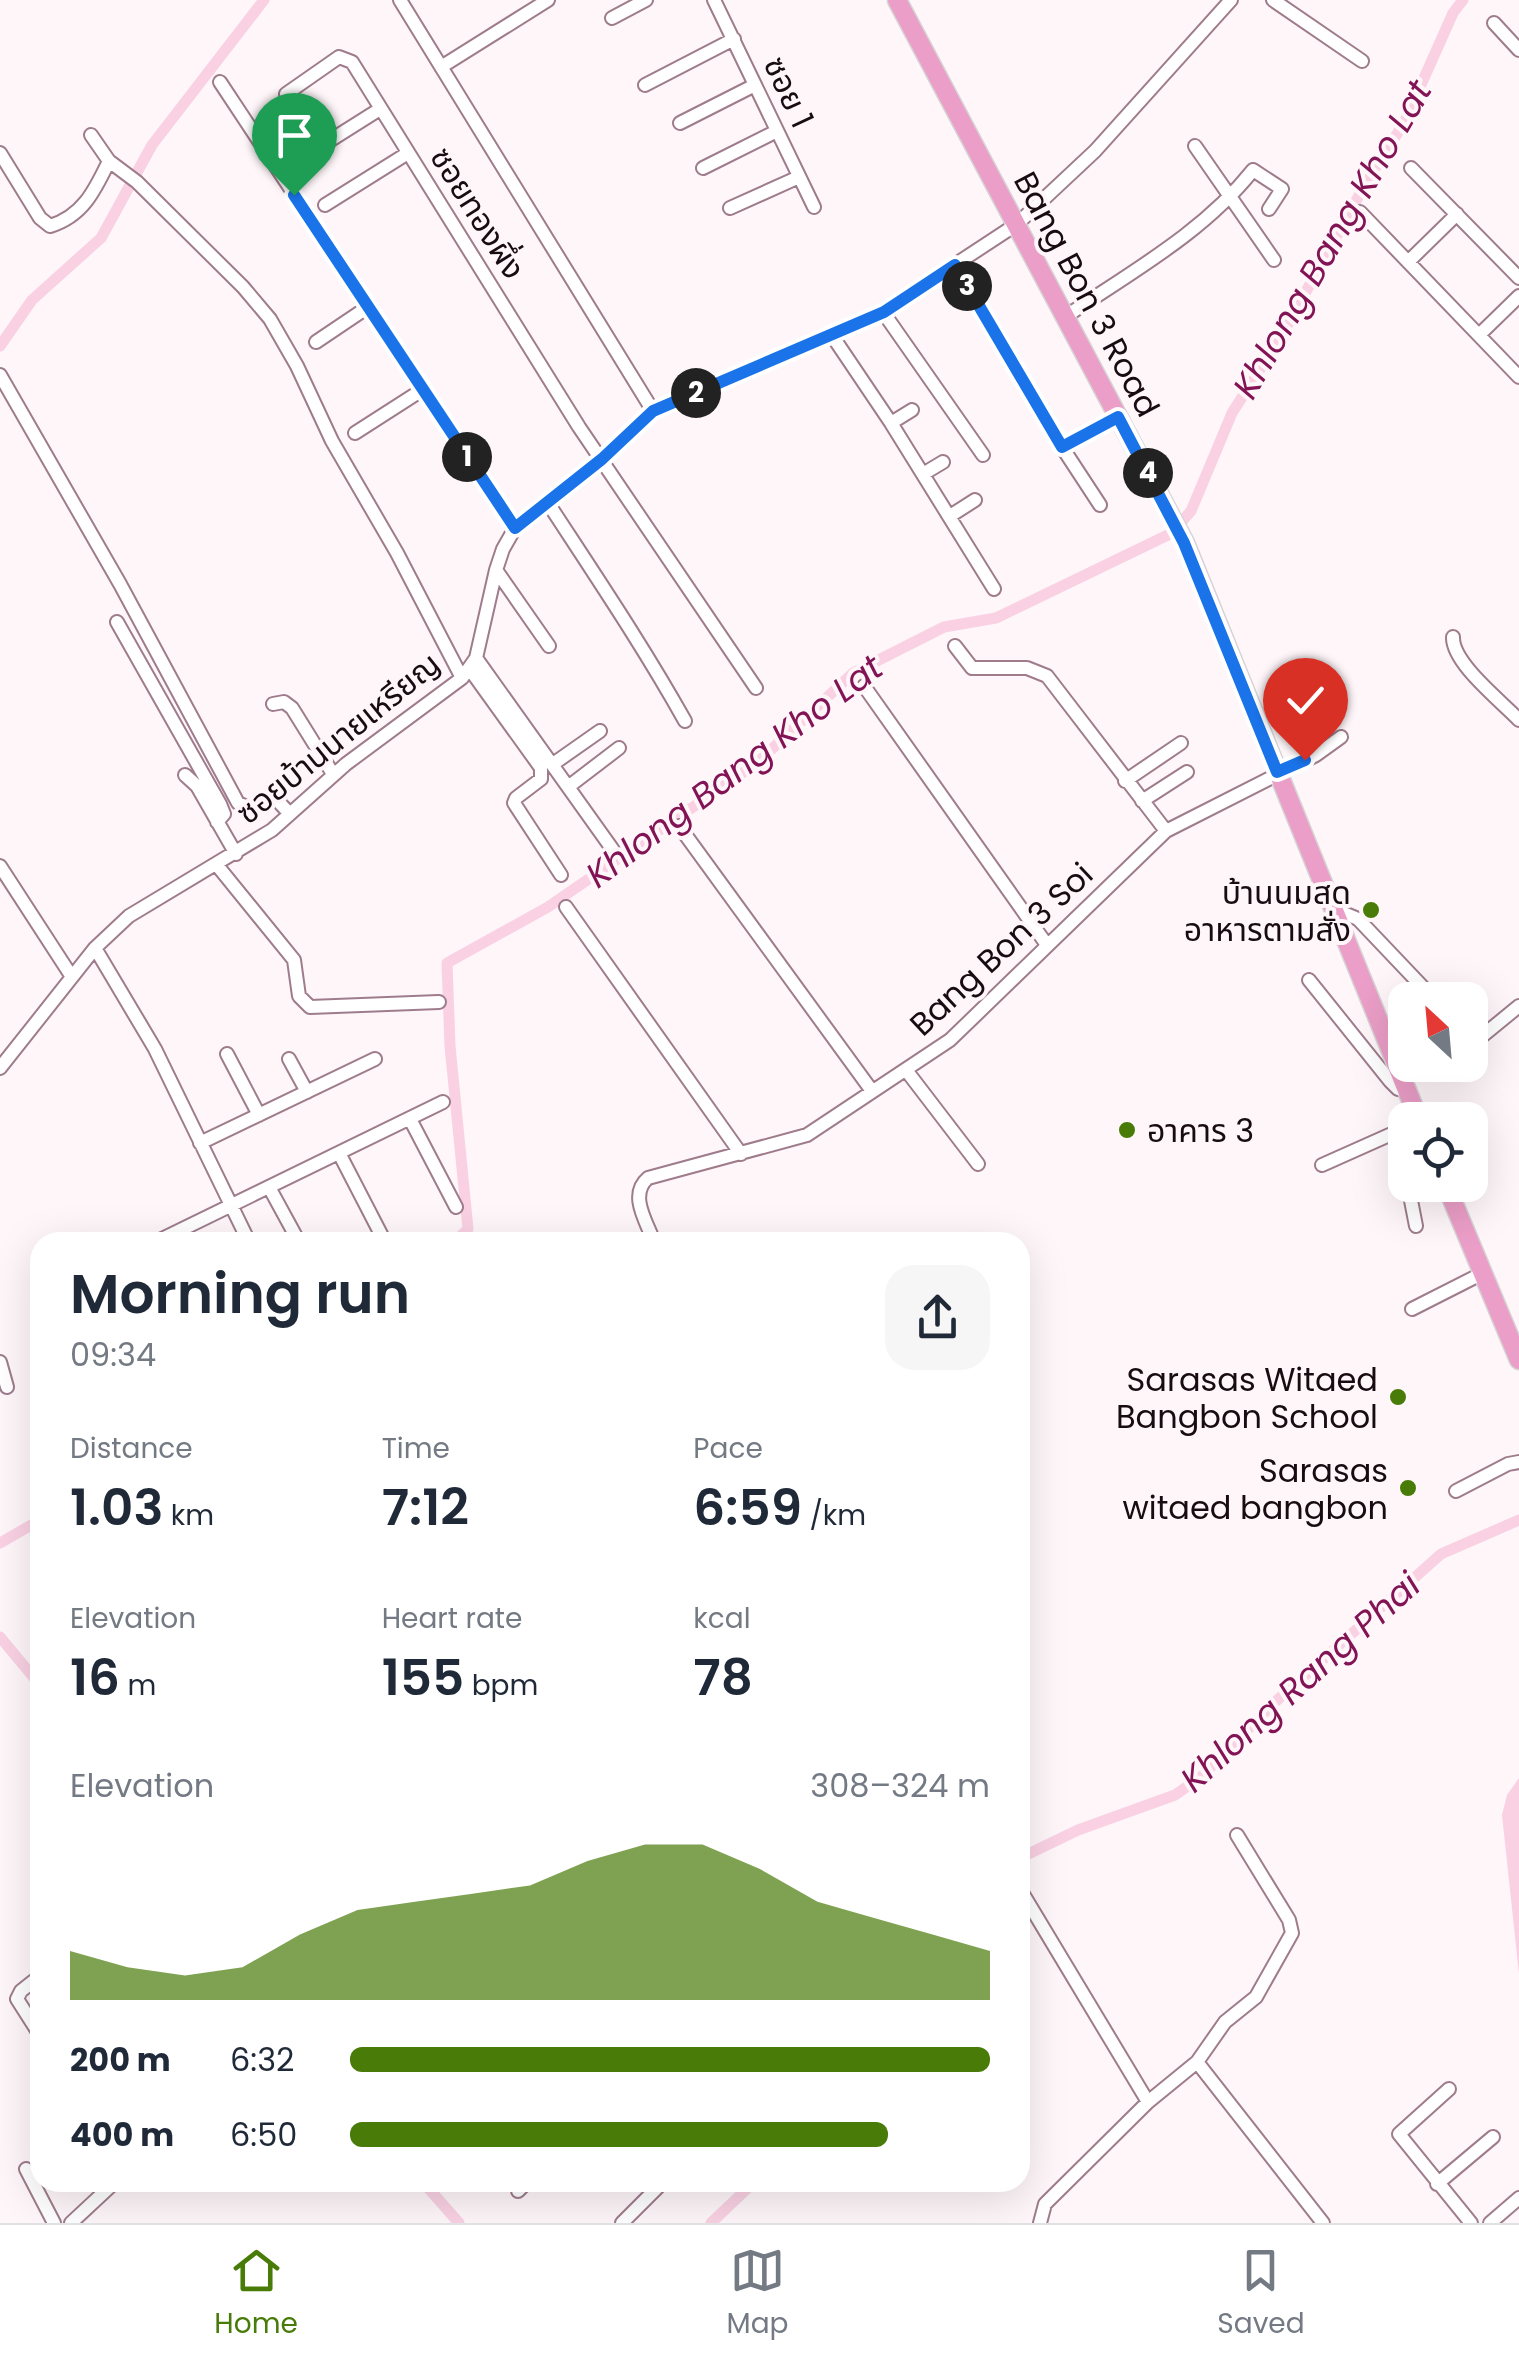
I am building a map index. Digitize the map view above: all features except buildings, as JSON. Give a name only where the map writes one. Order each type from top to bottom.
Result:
[{"type":"main road","name":"Bang Bon 3 Road","points":[[896,0],[1168,508],[1412,1102]]},
{"type":"main road","points":[[1453,1202],[1519,1360]]},
{"type":"street","points":[[400,0],[653,411]]},
{"type":"street","points":[[441,67],[548,0]]},
{"type":"street","points":[[612,18],[646,0]]},
{"type":"street","name":"ซอย 1","points":[[714,0],[814,207]]},
{"type":"street","name":"ซอยบ้านนายเหรียญ","points":[[0,1068],[95,948],[128,916],[272,830],[333,774],[469,668],[496,570],[515,528],[602,459],[653,411],[884,312],[1018,224],[1095,150],[1231,0]]},
{"type":"street","points":[[1272,0],[1362,61]]},
{"type":"street","points":[[1494,23],[1519,50]]},
{"type":"street","points":[[646,85],[734,39]]},
{"type":"street","name":"ซอยทองผึ่ง","points":[[286,94],[339,57],[346,58],[579,428],[756,688]]},
{"type":"street","points":[[220,82],[515,528]]},
{"type":"street","points":[[680,123],[755,85]]},
{"type":"street","points":[[315,150],[380,109]]},
{"type":"street","points":[[704,168],[777,132]]},
{"type":"street","points":[[91,135],[114,164],[138,182],[243,287],[285,342],[332,441],[397,553],[469,668],[541,768],[541,779],[514,803],[561,875]]},
{"type":"street","points":[[1195,146],[1274,260]]},
{"type":"street","points":[[325,205],[408,153]]},
{"type":"street","points":[[0,154],[40,218],[50,226],[64,222],[89,200],[114,164]]},
{"type":"street","points":[[1412,168],[1519,278]]},
{"type":"street","points":[[1066,317],[1206,222],[1255,170],[1283,191],[1269,209]]},
{"type":"street","points":[[730,208],[798,177]]},
{"type":"street","points":[[1360,212],[1517,371]]},
{"type":"street","points":[[1408,262],[1457,214]]},
{"type":"street","points":[[955,265],[1100,504]]},
{"type":"street","points":[[1478,335],[1519,296]]},
{"type":"street","points":[[316,342],[368,307]]},
{"type":"street","points":[[884,312],[983,455]]},
{"type":"street","points":[[830,334],[892,423],[994,589]]},
{"type":"street","points":[[0,375],[120,584],[238,804],[250,808],[276,799],[289,813]]},
{"type":"street","points":[[355,433],[422,390]]},
{"type":"street","points":[[892,423],[912,410]]},
{"type":"street","points":[[1062,447],[1118,417]]},
{"type":"street","points":[[923,474],[943,462]]},
{"type":"street","points":[[950,516],[975,500]]},
{"type":"street","points":[[548,503],[634,633],[685,721]]},
{"type":"street","points":[[496,570],[549,646]]},
{"type":"street","points":[[117,622],[220,804],[224,814],[217,822]]},
{"type":"street","points":[[1453,638],[1453,648],[1461,661],[1519,720]]},
{"type":"street","points":[[954,646],[972,668],[1028,668],[1047,676],[1166,832]]},
{"type":"street","points":[[469,668],[552,764],[612,850]]},
{"type":"street","points":[[864,686],[1047,945]]},
{"type":"street","points":[[273,704],[284,702],[292,708],[333,774]]},
{"type":"street","points":[[552,764],[600,731]]},
{"type":"street","name":"Bang Bon 3 Soi","points":[[650,1232],[637,1196],[640,1185],[648,1178],[800,1139],[950,1040],[1166,832],[1316,755],[1341,737]]},
{"type":"street","points":[[1125,781],[1181,743]]},
{"type":"street","points":[[568,787],[619,748]]},
{"type":"street","points":[[1142,800],[1187,772]]},
{"type":"street","points":[[185,775],[197,786],[236,854]]},
{"type":"street","points":[[679,826],[872,1090]]},
{"type":"street","points":[[216,864],[294,960],[299,996],[310,1007],[439,1002]]},
{"type":"street","points":[[0,866],[72,977]]},
{"type":"street","points":[[566,906],[741,1154]]},
{"type":"street","points":[[1334,908],[1358,918],[1419,982]]},
{"type":"street","points":[[95,948],[155,1049],[245,1232]]},
{"type":"street","points":[[1308,980],[1390,1082],[1407,1082]]},
{"type":"street","points":[[1488,1029],[1519,1006]]},
{"type":"street","points":[[227,1054],[259,1115]]},
{"type":"street","points":[[289,1059],[306,1092]]},
{"type":"street","points":[[200,1142],[375,1059]]},
{"type":"street","points":[[906,1070],[978,1164]]},
{"type":"street","points":[[181,1232],[230,1204],[443,1102]]},
{"type":"street","points":[[410,1119],[456,1207]]},
{"type":"street","points":[[1322,1165],[1388,1136]]},
{"type":"street","points":[[339,1153],[380,1232]]},
{"type":"street","points":[[269,1187],[294,1232]]},
{"type":"street","points":[[1411,1202],[1416,1226]]},
{"type":"street","points":[[1412,1308],[1483,1273]]},
{"type":"street","points":[[0,1362],[7,1387]]},
{"type":"street","points":[[1456,1491],[1519,1462]]},
{"type":"street","points":[[1040,2223],[1045,2204],[1148,2102],[1197,2062],[1224,2022],[1256,1996],[1292,1933],[1289,1920],[1237,1835]]},
{"type":"street","points":[[1030,1906],[1148,2102]]},
{"type":"street","points":[[30,1984],[16,1999],[30,2023]]},
{"type":"street","points":[[1197,2062],[1323,2223]]},
{"type":"street","points":[[1449,2089],[1400,2134],[1471,2223]]},
{"type":"street","points":[[1437,2184],[1492,2136]]},
{"type":"street","points":[[26,2169],[30,2177]]},
{"type":"street","points":[[38,2192],[54,2223]]},
{"type":"street","points":[[71,2223],[104,2192]]},
{"type":"street","points":[[622,2223],[653,2192]]},
{"type":"street","points":[[1490,2223],[1519,2198]]},
{"type":"shaded area","points":[[1519,1778],[1519,1974],[1502,1815],[1507,1795]]},
{"type":"waterway","points":[[0,346],[32,300],[101,238],[152,145],[264,0]]},
{"type":"waterway","name":"Khlong Bang Kho Lat","points":[[465,1232],[468,1229],[450,1046],[447,963],[548,907],[757,763],[853,673],[944,627],[996,618],[1172,533],[1191,511],[1232,413],[1282,335],[1367,181],[1404,123],[1453,13],[1463,0]]},
{"type":"waterway","name":"Khlong Rang Phai","points":[[1030,1853],[1078,1830],[1175,1795],[1201,1777],[1273,1704],[1441,1554],[1519,1520]]},
{"type":"waterway","name":"Khlong Bang Kho Lat","points":[[0,1543],[30,1526]]},
{"type":"waterway","points":[[0,1637],[30,1673]]},
{"type":"waterway","points":[[432,2192],[459,2223]]},
{"type":"waterway","name":"Khlong Rang Phai","points":[[711,2223],[744,2192]]},
{"type":"place","name":"บ้านนมสด อาหารตามสั่ง","points":[[1371,910]]},
{"type":"place","name":"อาคาร 3","points":[[1127,1130]]},
{"type":"place","name":"Sarasas Witaed Bangbon School","points":[[1398,1397]]},
{"type":"place","name":"Sarasas witaed bangbon","points":[[1408,1488]]},
{"type":"route","points":[[294,195],[515,528],[602,459],[653,411],[884,312],[955,265],[1062,447],[1118,417],[1184,543],[1277,772],[1305,760]]}]
